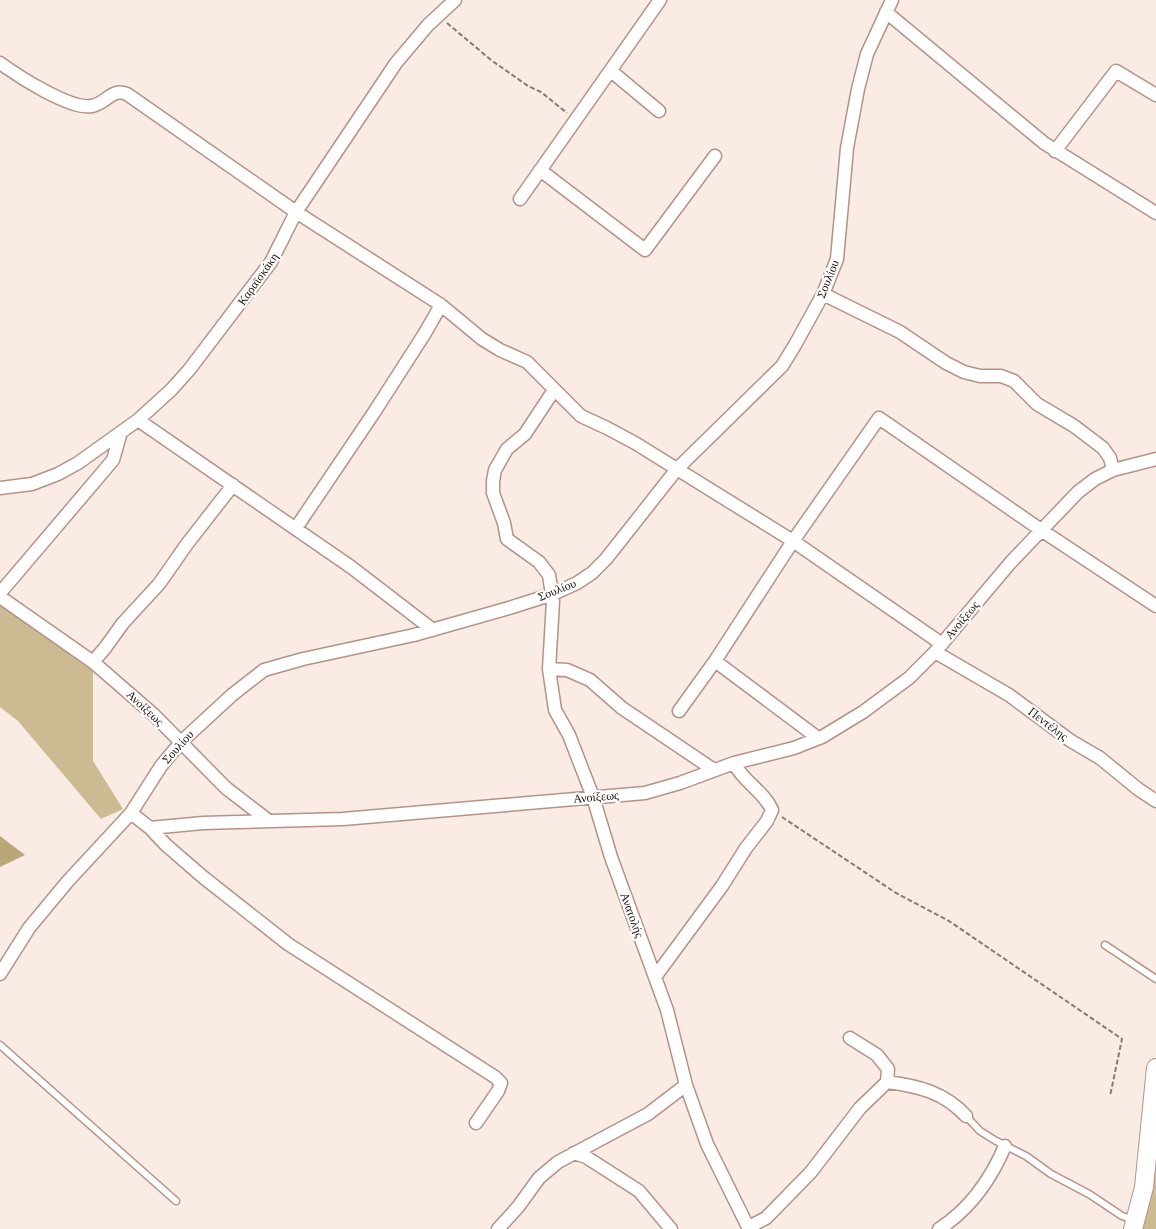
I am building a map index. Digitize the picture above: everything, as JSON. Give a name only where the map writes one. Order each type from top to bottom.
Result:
[{"type":"street","name":"Καραϊσκάκη","points":[[0,488],[32,484],[58,474],[90,455],[138,420],[171,390],[189,370],[274,258],[296,212],[396,63],[437,16],[454,0]]},
{"type":"street","points":[[520,199],[660,0]]},
{"type":"street","name":"Σουλίου","points":[[0,974],[36,919],[68,881],[131,813],[161,766],[180,742],[232,694],[264,670],[303,659],[433,630],[509,608],[553,594],[577,583],[598,568],[677,469],[782,366],[823,294],[833,273],[838,254],[843,180],[854,106],[867,54],[892,0]]},
{"type":"street","points":[[886,12],[977,90],[1055,151],[1156,213]]},
{"type":"street","name":"Πεντέλης","points":[[0,63],[28,81],[66,100],[81,105],[91,106],[104,102],[112,94],[120,92],[127,94],[296,212],[441,305],[482,339],[500,350],[527,362],[581,416],[607,428],[677,469],[793,541],[939,648],[1009,695],[1071,741],[1100,758],[1156,801]]},
{"type":"street","points":[[610,71],[659,111]]},
{"type":"street","points":[[1055,151],[1116,71],[1156,95]]},
{"type":"street","points":[[540,170],[645,250],[715,156]]},
{"type":"street","points":[[823,294],[900,332],[946,363],[964,372],[980,376],[1001,376],[1014,381],[1037,404],[1074,426],[1103,448],[1110,458],[1113,470]]},
{"type":"street","points":[[296,528],[426,333],[441,305]]},
{"type":"street","name":"Ανατολής","points":[[554,390],[525,434],[508,449],[495,470],[492,488],[494,498],[504,523],[507,539],[534,557],[549,575],[553,594],[549,669],[555,710],[569,735],[593,797],[611,857],[667,1010],[686,1085],[707,1144],[749,1228]]},
{"type":"street","points":[[679,711],[715,661],[793,541],[879,418],[1041,530],[1156,606]]},
{"type":"street","points":[[138,420],[352,567],[433,630]]},
{"type":"street","points":[[0,593],[114,460],[121,432]]},
{"type":"street","name":"Ανοίξεως","points":[[0,597],[93,662],[154,715],[226,788],[269,821],[344,819],[656,790],[734,763],[782,752],[837,729],[891,693],[909,678],[939,648],[1011,562],[1088,484],[1113,470],[1156,459]]},
{"type":"street","points":[[93,662],[123,623],[159,584],[232,485]]},
{"type":"street","points":[[715,661],[818,738]]},
{"type":"street","points":[[549,669],[567,670],[590,680],[629,713],[714,770]]},
{"type":"street","points":[[655,977],[722,886],[746,848],[767,821],[772,810],[768,801],[744,778],[734,763]]},
{"type":"street","points":[[131,813],[203,877],[288,944],[495,1077],[501,1083],[498,1091],[476,1123]]},
{"type":"street","points":[[150,828],[203,823],[269,821]]},
{"type":"street","points":[[749,1228],[766,1218],[811,1172],[860,1108],[887,1082],[888,1069],[877,1055],[850,1038]]},
{"type":"street","points":[[1135,1225],[1144,1187],[1156,1068]]},
{"type":"street","points":[[887,1082],[927,1089],[958,1108],[966,1116]]},
{"type":"street","points":[[498,1229],[540,1178],[558,1162],[648,1114],[686,1085]]},
{"type":"street","points":[[939,1229],[957,1216],[975,1198],[996,1167],[1005,1146]]},
{"type":"street","points":[[574,1153],[586,1157],[639,1191],[671,1229]]},
{"type":"lane","points":[[1105,945],[1156,979]]},
{"type":"lane","points":[[0,1045],[176,1201]]},
{"type":"lane","points":[[966,1116],[980,1131],[1089,1194],[1135,1225]]},
{"type":"path","points":[[437,16],[491,60],[528,86],[550,98],[576,121]]},
{"type":"path","points":[[772,810],[896,893],[949,921],[1122,1039],[1110,1096]]},
{"type":"shaded area","points":[[0,604],[93,670],[93,761],[123,809],[101,819],[18,721],[0,707]]},
{"type":"shaded area","points":[[0,836],[25,855],[0,867]]},
{"type":"shaded area","points":[[1156,1096],[1156,1229],[1138,1229]]}]
